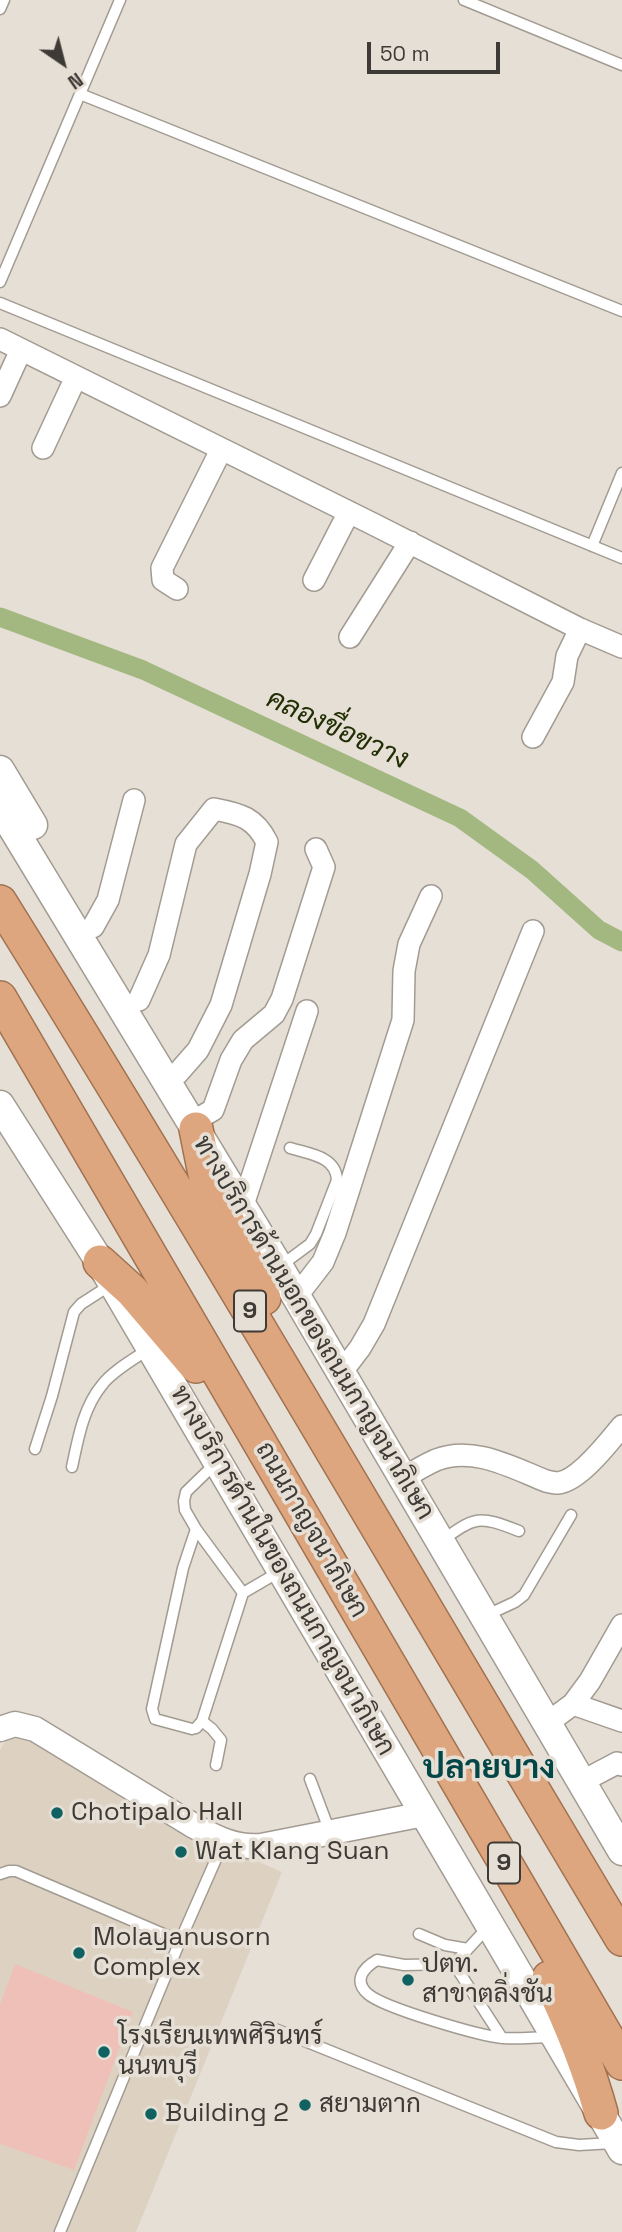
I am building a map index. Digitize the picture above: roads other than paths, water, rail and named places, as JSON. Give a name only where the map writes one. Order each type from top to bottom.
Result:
[{"type":"highway","name":"9","points":[[0,902],[124,1101],[622,1939]]},
{"type":"highway","name":"ถนนกาญจนาภิเษก","points":[[0,998],[622,2063]]},
{"type":"highway","points":[[189,1118],[205,1174],[261,1291],[286,1372]]},
{"type":"highway","points":[[106,1273],[132,1291],[256,1438]]},
{"type":"highway","points":[[491,1841],[499,1872],[511,1901],[571,2024],[601,2113]]},
{"type":"main road","points":[[0,770],[139,1000],[177,1074],[189,1118]]},
{"type":"main road","name":"ทางบริการด้านนอกของถนนกาญจนาภิเษก","points":[[0,807],[279,1266],[622,1851]]},
{"type":"main road","name":"ทางบริการด้านในของถนนกาญจนาภิเษก","points":[[0,1105],[106,1273],[620,2146]]},
{"type":"street","points":[[0,340],[580,629],[622,647]]},
{"type":"street","points":[[0,396],[21,350]]},
{"type":"street","points":[[43,448],[76,377]]},
{"type":"street","points":[[177,589],[163,580],[162,568],[221,450]]},
{"type":"street","points":[[314,580],[349,512]]},
{"type":"street","points":[[350,638],[410,542]]},
{"type":"street","points":[[533,737],[563,682],[567,656],[580,629]]},
{"type":"street","points":[[93,927],[108,900],[134,800]]},
{"type":"street","points":[[139,1000],[159,955],[186,844],[214,809],[255,823],[267,842],[231,975],[209,1031],[198,1050],[177,1074]]},
{"type":"street","points":[[189,1118],[212,1110],[231,1060],[243,1040],[274,1014],[282,999],[324,867],[316,849]]},
{"type":"street","points":[[296,1297],[323,1262],[335,1233],[402,1020],[404,971],[409,944],[431,896]]},
{"type":"street","points":[[341,1373],[374,1324],[533,931]]},
{"type":"street","points":[[242,1208],[307,1011]]},
{"type":"street","points":[[402,1479],[438,1459],[474,1455],[546,1481],[559,1483],[588,1464],[622,1426]]},
{"type":"street","points":[[546,1724],[573,1704],[590,1681],[622,1625]]},
{"type":"street","points":[[573,1704],[622,1721]]},
{"type":"street","points":[[0,1729],[15,1724],[35,1729],[175,1815],[223,1841],[238,1846],[261,1846],[424,1814]]},
{"type":"street","points":[[581,1782],[617,1763],[622,1765]]},
{"type":"lane","points":[[0,9],[4,0]]},
{"type":"lane","points":[[0,282],[120,0]]},
{"type":"lane","points":[[464,0],[622,65]]},
{"type":"lane","points":[[80,94],[622,312]]},
{"type":"lane","points":[[0,303],[622,558]]},
{"type":"lane","points":[[592,546],[622,473]]},
{"type":"lane","points":[[279,1266],[310,1244],[337,1181],[337,1171],[330,1161],[290,1148]]},
{"type":"lane","points":[[35,1448],[74,1312],[106,1273]]},
{"type":"lane","points":[[72,1467],[88,1406],[103,1383],[150,1348]]},
{"type":"lane","points":[[218,1462],[187,1492],[185,1510],[243,1593]]},
{"type":"lane","points":[[484,1616],[524,1595],[571,1515]]},
{"type":"lane","points":[[440,1542],[464,1524],[479,1519],[492,1520],[519,1531]]},
{"type":"lane","points":[[196,1529],[183,1568],[152,1709],[155,1719],[159,1721],[192,1728],[196,1728],[202,1721],[243,1593],[282,1571]]},
{"type":"lane","points":[[202,1721],[221,1740],[216,1765]]},
{"type":"lane","points":[[310,1779],[330,1833]]},
{"type":"lane","points":[[60,2232],[223,1841]]},
{"type":"lane","points":[[0,1874],[16,1871],[180,1941]]},
{"type":"lane","points":[[489,1926],[454,1964],[404,1965],[377,1960],[363,1971],[360,1980],[362,1987],[372,1997],[444,2024],[502,2038],[555,2036]]},
{"type":"lane","points":[[419,1934],[445,1945],[468,1948]]},
{"type":"lane","points":[[454,1964],[502,2038]]},
{"type":"lane","points":[[275,2029],[556,2142],[579,2146],[620,2146]]},
{"type":"waterway","name":"คลองขื่อขวาง","points":[[0,617],[143,670],[460,818],[532,870],[599,930],[622,942]]},
{"type":"place","name":"Chotipalo Hall","points":[[57,1813]]},
{"type":"place","name":"Wat Klang Suan","points":[[181,1852]]},
{"type":"place","name":"Molayanusorn Complex","points":[[79,1953]]},
{"type":"place","name":"ปตท. สาขาตลิ่งชัน","points":[[408,1980]]},
{"type":"place","name":"โรงเรียนเทพศิรินทร์ นนทบุรี","points":[[104,2052]]},
{"type":"place","name":"สยามตาก","points":[[305,2105]]},
{"type":"place","name":"Building 2","points":[[151,2114]]},
{"type":"district","name":"ปลายบาง","points":[[489,1769]]}]
